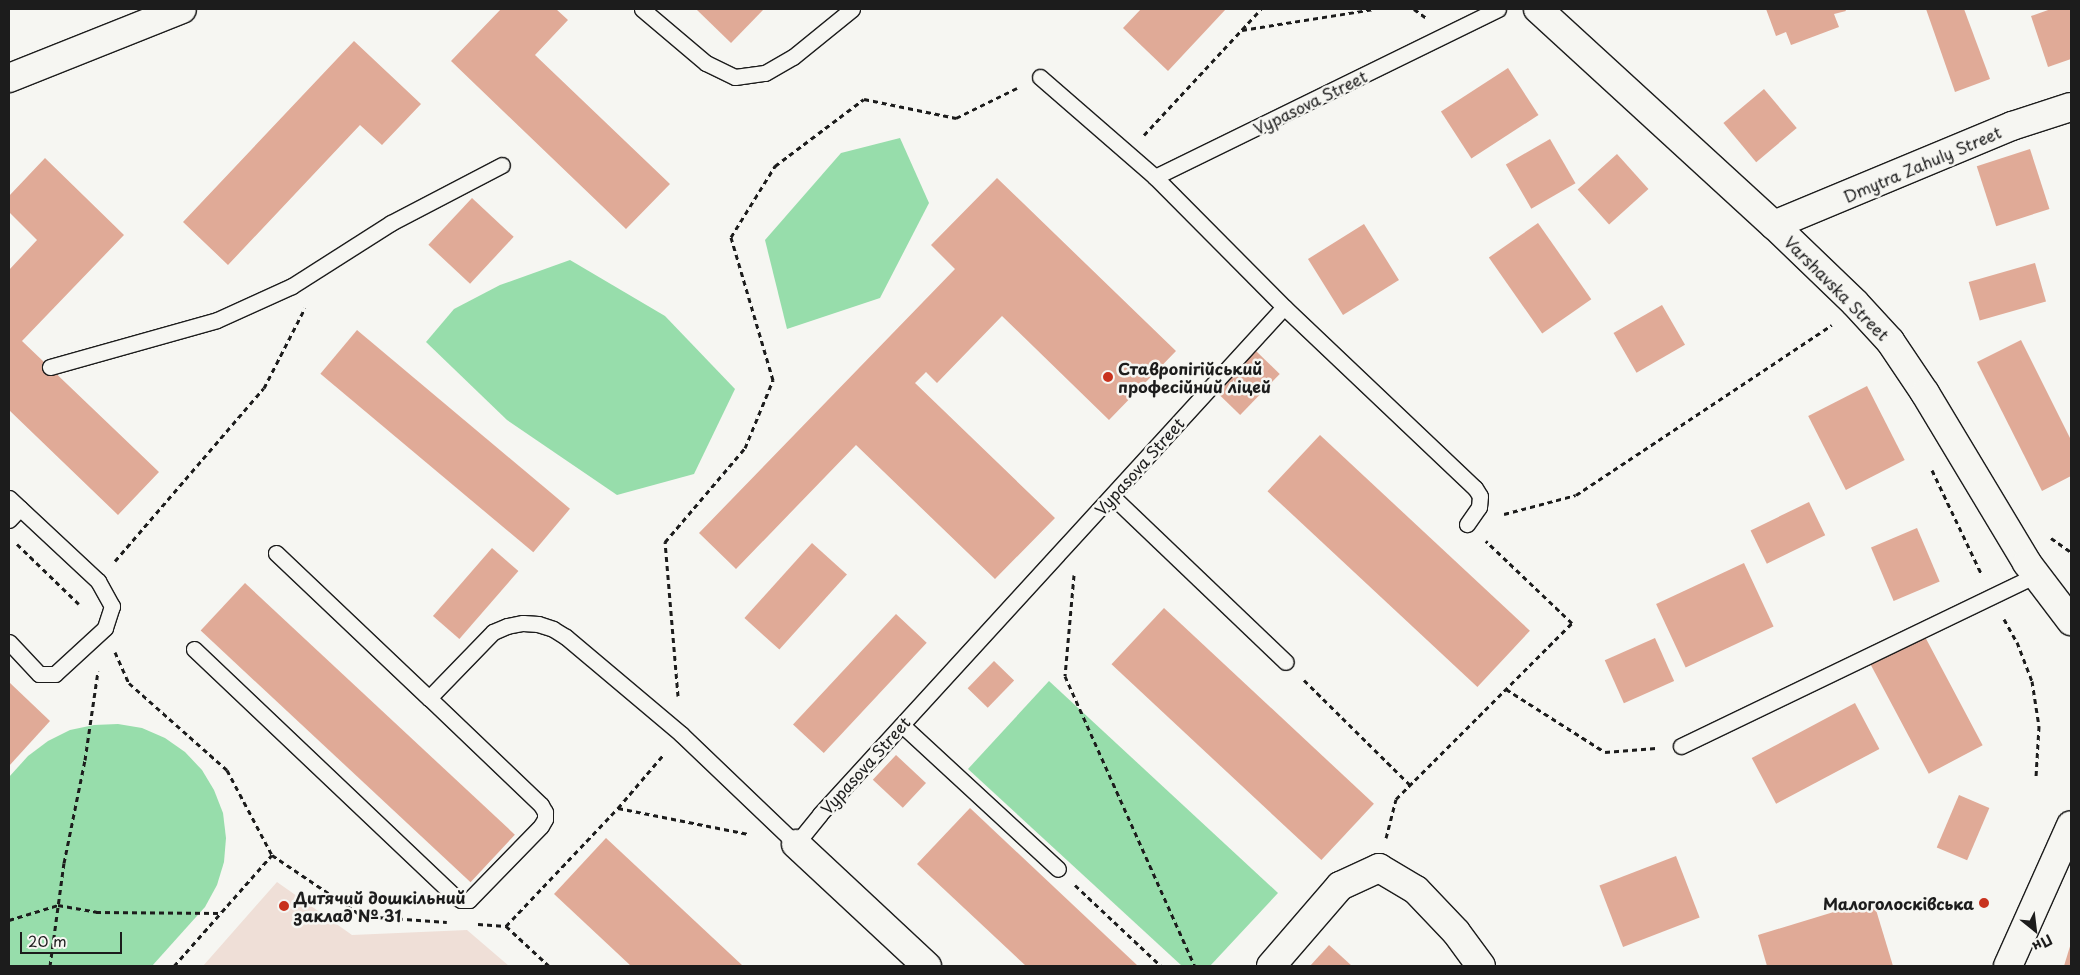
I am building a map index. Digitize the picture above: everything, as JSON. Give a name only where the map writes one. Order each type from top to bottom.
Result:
[{"type":"street","points":[[9,78],[182,9]]},
{"type":"street","name":"Varshavska Street","points":[[1538,9],[1774,225],[1855,303],[1890,341],[1925,393],[2035,576],[2071,621]]},
{"type":"street","name":"Dmytra Zahuly Street","points":[[1774,225],[2012,126],[2071,107]]},
{"type":"street","points":[[2008,966],[2071,825]]},
{"type":"street","points":[[796,844],[927,966]]},
{"type":"street","points":[[1271,966],[1340,886],[1379,868],[1416,890],[1456,932],[1482,966]]},
{"type":"lane","points":[[642,9],[706,63],[735,77],[765,73],[793,57],[852,9]]},
{"type":"lane","name":"Vypasova Street","points":[[1155,177],[1498,9]]},
{"type":"lane","points":[[1040,77],[1155,177],[1284,306],[1475,488],[1480,496],[1479,507],[1467,524]]},
{"type":"lane","points":[[50,367],[217,320],[292,286],[391,223],[502,165]]},
{"type":"lane","name":"Vypasova Street","points":[[796,844],[820,814],[1284,306]]},
{"type":"lane","points":[[1112,496],[1286,662]]},
{"type":"lane","points":[[9,498],[98,580],[112,606],[106,628],[55,674],[39,674],[9,642]]},
{"type":"lane","points":[[9,520],[20,508]]},
{"type":"lane","points":[[194,650],[454,896],[461,900],[469,900],[541,826],[545,820],[545,812],[541,805],[276,553]]},
{"type":"lane","points":[[1682,746],[1992,595],[2035,576]]},
{"type":"lane","points":[[429,698],[481,642],[493,632],[507,626],[523,623],[538,624],[553,629],[566,637],[681,734],[796,844]]},
{"type":"lane","points":[[902,725],[1058,869]]},
{"type":"path","points":[[1127,153],[1260,9]]},
{"type":"path","points":[[1241,30],[1375,9]]},
{"type":"path","points":[[506,926],[618,808],[681,734],[665,542],[745,448],[773,380],[731,237],[775,166],[864,99],[956,118],[1040,77]]},
{"type":"path","points":[[98,580],[264,388],[328,263]]},
{"type":"path","points":[[1467,524],[1576,495],[1838,321]]},
{"type":"path","points":[[1932,470],[1992,595],[2017,642],[2032,681],[2039,726],[2036,777]]},
{"type":"path","points":[[1379,868],[1396,799],[1572,623],[1467,524]]},
{"type":"path","points":[[1078,533],[1065,676],[1195,966]]},
{"type":"path","points":[[16,543],[106,628],[129,683],[227,770],[272,856],[362,916],[449,922]]},
{"type":"path","points":[[50,966],[64,863],[85,760],[93,696],[106,628]]},
{"type":"path","points":[[1286,662],[1410,785]]},
{"type":"path","points":[[1506,689],[1605,752],[1682,746]]},
{"type":"path","points":[[618,808],[749,835]]},
{"type":"path","points":[[174,966],[272,856]]},
{"type":"path","points":[[1058,869],[1161,966]]},
{"type":"path","points":[[9,920],[58,905],[96,912],[221,913]]},
{"type":"path","points":[[468,923],[506,926],[549,966]]},
{"type":"shaded area","name":"Дитячий дошкільний заклад № 31","points":[[277,882],[352,935],[467,930],[509,966],[203,966]]},
{"type":"green space","points":[[900,138],[929,203],[880,298],[787,329],[765,240],[841,153]]},
{"type":"green space","points":[[570,260],[665,316],[735,389],[694,474],[617,495],[507,420],[426,342],[454,309],[500,285]]},
{"type":"green space","points":[[1049,681],[1278,893],[1210,966],[1182,966],[968,769]]},
{"type":"green space","points":[[118,724],[142,728],[165,738],[185,752],[202,770],[214,790],[223,813],[226,838],[224,862],[217,885],[205,907],[152,966],[9,966],[9,777],[28,756],[48,741],[70,730],[94,725]]},
{"type":"building","points":[[501,9],[556,9],[568,20],[535,55],[670,184],[626,229],[451,61]]},
{"type":"building","points":[[696,9],[764,9],[731,43]]},
{"type":"building","points":[[1141,9],[1226,9],[1168,71],[1123,28]]},
{"type":"building","points":[[1766,9],[1845,9],[1846,11],[1834,14],[1839,27],[1791,45],[1786,32],[1776,36]]},
{"type":"building","points":[[1926,9],[1964,9],[1990,79],[1955,92]]},
{"type":"building","points":[[2051,9],[2071,9],[2071,59],[2048,67],[2031,16]]},
{"type":"building","points":[[354,41],[421,104],[382,145],[360,125],[228,265],[183,222]]},
{"type":"building","points":[[1508,68],[1538,115],[1471,159],[1441,112]]},
{"type":"building","points":[[1764,89],[1797,128],[1756,162],[1723,123]]},
{"type":"building","points":[[1550,139],[1576,183],[1531,209],[1506,164]]},
{"type":"building","points":[[2030,149],[2049,209],[1996,226],[1977,166]]},
{"type":"building","points":[[1617,154],[1648,189],[1609,224],[1578,189]]},
{"type":"building","points":[[45,158],[124,235],[22,341],[159,472],[118,515],[9,410],[9,270],[37,240],[9,212],[9,196]]},
{"type":"building","name":"Ставропігійський професійний ліцей","points":[[997,178],[1176,351],[1109,420],[1002,316],[937,383],[926,372],[915,383],[1055,518],[995,579],[856,445],[736,569],[699,533],[955,269],[931,245]]},
{"type":"building","points":[[472,198],[514,237],[470,284],[428,245]]},
{"type":"building","points":[[1538,223],[1591,299],[1542,334],[1489,257]]},
{"type":"building","points":[[1364,224],[1399,280],[1343,315],[1308,259]]},
{"type":"building","points":[[2035,263],[2046,301],[1980,320],[1969,282]]},
{"type":"building","points":[[1662,305],[1685,345],[1637,373],[1614,333]]},
{"type":"building","points":[[357,330],[570,509],[533,552],[320,374]]},
{"type":"building","points":[[2021,340],[2071,440],[2071,476],[2042,491],[1977,362]]},
{"type":"building","points":[[1256,351],[1280,374],[1240,415],[1216,392]]},
{"type":"building","points":[[1867,386],[1905,460],[1846,490],[1808,416]]},
{"type":"building","points":[[1320,435],[1530,631],[1477,687],[1267,491]]},
{"type":"building","points":[[1809,502],[1825,535],[1767,564],[1751,530]]},
{"type":"building","points":[[1917,528],[1940,581],[1894,601],[1871,548]]},
{"type":"building","points":[[812,543],[847,574],[779,650],[744,618]]},
{"type":"building","points":[[492,548],[518,571],[459,639],[433,616]]},
{"type":"building","points":[[1744,563],[1774,626],[1686,667],[1656,604]]},
{"type":"building","points":[[245,583],[515,835],[471,882],[201,631]]},
{"type":"building","points":[[1164,608],[1374,804],[1321,860],[1111,664]]},
{"type":"building","points":[[896,614],[927,643],[824,753],[793,724]]},
{"type":"building","points":[[1923,633],[1983,745],[1929,774],[1869,662]]},
{"type":"building","points":[[1655,638],[1674,681],[1624,703],[1605,660]]},
{"type":"building","points":[[994,661],[1014,680],[988,708],[968,688]]},
{"type":"building","points":[[9,682],[50,721],[9,766]]},
{"type":"building","points":[[1855,703],[1879,749],[1776,804],[1752,758]]},
{"type":"building","points":[[896,755],[926,783],[903,808],[873,780]]},
{"type":"building","points":[[1959,795],[1989,808],[1967,860],[1937,847]]},
{"type":"building","points":[[970,808],[1138,966],[1026,966],[917,864]]},
{"type":"building","points":[[606,838],[743,966],[631,966],[554,894]]},
{"type":"building","points":[[1676,856],[1700,918],[1623,947],[1599,885]]},
{"type":"building","points":[[1873,900],[1893,966],[1767,966],[1758,935]]},
{"type":"building","points":[[2071,943],[2071,966],[2064,966]]},
{"type":"building","points":[[1329,945],[1352,966],[1310,966]]},
{"type":"place","name":"Ставропігійський професійний ліцей","points":[[1108,377]]},
{"type":"place","name":"Малоголосківська","points":[[1984,903]]},
{"type":"place","name":"Дитячий дошкільний заклад № 31","points":[[284,906]]}]
